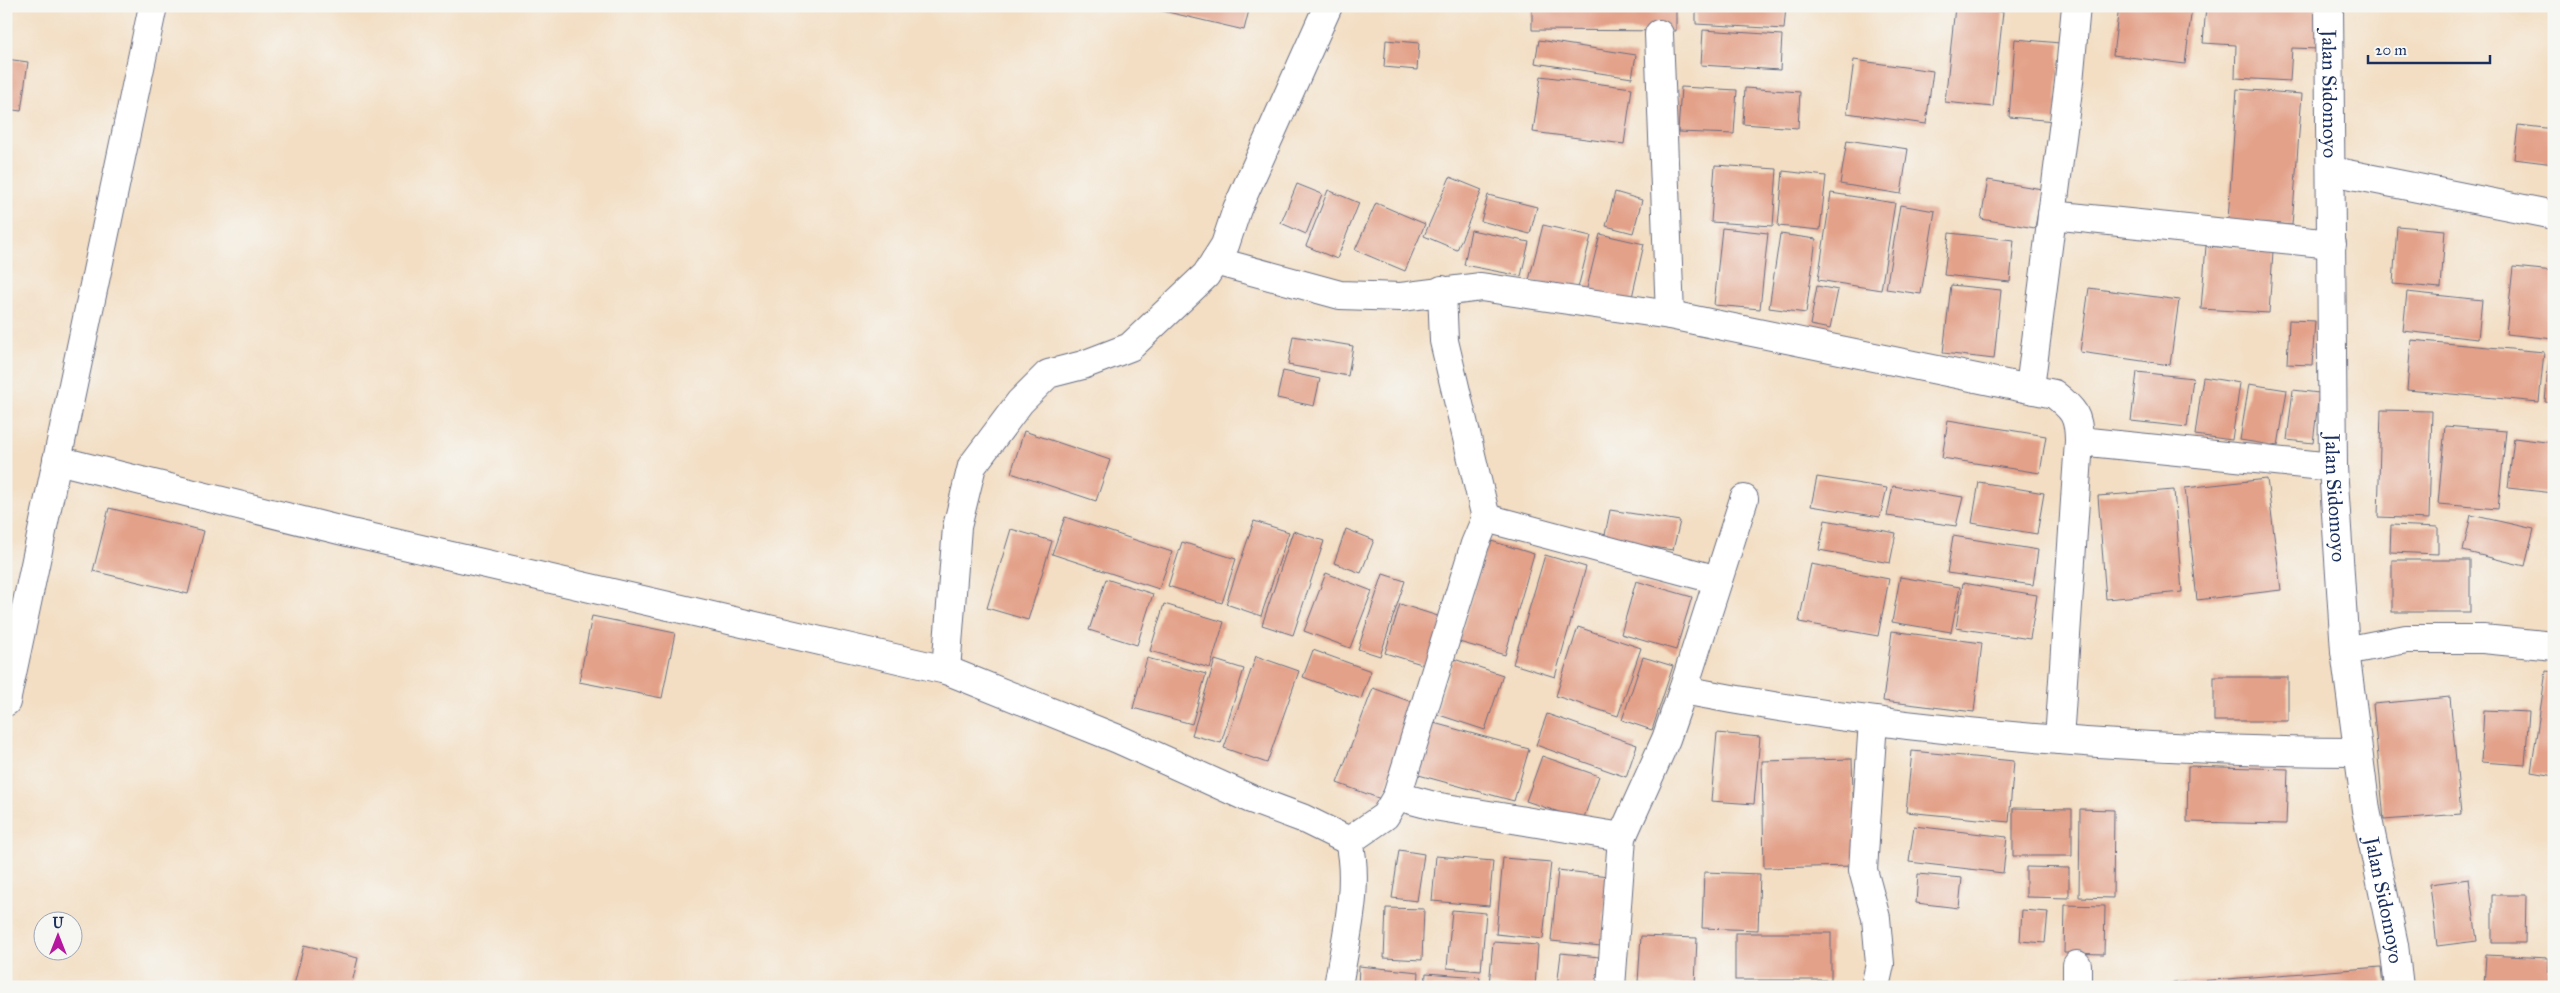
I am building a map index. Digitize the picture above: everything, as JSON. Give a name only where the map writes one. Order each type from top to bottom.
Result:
[{"type":"street","points":[[6,702],[153,6]]},
{"type":"street","points":[[946,670],[957,527],[972,466],[1020,402],[1048,374],[1083,365],[1130,347],[1206,275],[1225,245],[1237,209],[1328,6]]},
{"type":"street","points":[[2030,388],[2076,6]]},
{"type":"street","name":"Jalan Sidomoyo","points":[[2329,6],[2332,172],[2333,467],[2346,651],[2366,810],[2394,945],[2399,987]]},
{"type":"street","points":[[1659,34],[1670,315]]},
{"type":"street","points":[[2332,172],[2554,215]]},
{"type":"street","points":[[2052,215],[2332,244]]},
{"type":"street","points":[[1215,261],[1340,295],[1400,297],[1442,290],[1481,287],[1670,315],[2054,394],[2074,410],[2080,427],[2059,740]]},
{"type":"street","points":[[1349,841],[1385,816],[1397,796],[1475,544],[1486,518],[1444,341],[1442,290]]},
{"type":"street","points":[[2080,441],[2333,467]]},
{"type":"street","points":[[57,460],[347,532],[946,670],[1118,739],[1251,800],[1302,818],[1349,841]]},
{"type":"street","points":[[1611,987],[1622,837],[1666,739],[1744,499]]},
{"type":"street","points":[[1486,518],[1718,580]]},
{"type":"street","points":[[2346,651],[2406,640],[2483,639],[2554,646]]},
{"type":"street","points":[[1683,690],[1873,721],[2059,740],[2236,752],[2358,752]]},
{"type":"street","points":[[1873,721],[1863,870],[1876,918],[1880,964],[1875,987]]},
{"type":"street","points":[[1397,796],[1434,806],[1622,837]]},
{"type":"street","points":[[1338,987],[1353,884],[1353,861],[1349,841]]},
{"type":"building","points":[[1142,6],[1250,6],[1244,30]]},
{"type":"building","points":[[1532,6],[1676,6],[1676,31],[1532,30]]},
{"type":"building","points":[[1696,6],[1786,6],[1784,29],[1696,24]]},
{"type":"building","points":[[2119,6],[2192,7],[2185,64],[2113,55]]},
{"type":"building","points":[[2206,6],[2320,6],[2319,49],[2292,48],[2290,81],[2235,78],[2236,45],[2203,43]]},
{"type":"building","points":[[1955,7],[2003,12],[1993,107],[1945,102]]},
{"type":"building","points":[[1703,30],[1782,35],[1780,70],[1701,65]]},
{"type":"building","points":[[2015,39],[2060,43],[2055,121],[2009,117]]},
{"type":"building","points":[[1386,40],[1419,43],[1417,70],[1384,67]]},
{"type":"building","points":[[1539,40],[1636,55],[1632,78],[1535,63]]},
{"type":"building","points":[[6,59],[28,62],[21,111],[6,109]]},
{"type":"building","points":[[1854,60],[1933,71],[1926,124],[1847,113]]},
{"type":"building","points":[[1541,76],[1632,88],[1624,144],[1533,132]]},
{"type":"building","points":[[1681,87],[1737,90],[1734,134],[1678,132]]},
{"type":"building","points":[[1745,88],[1800,92],[1798,128],[1743,124]]},
{"type":"building","points":[[2237,89],[2302,94],[2292,225],[2228,220]]},
{"type":"building","points":[[2518,125],[2554,129],[2554,164],[2514,159]]},
{"type":"building","points":[[1847,140],[1908,149],[1901,194],[1840,184]]},
{"type":"building","points":[[1715,165],[1777,169],[1773,226],[1711,222]]},
{"type":"building","points":[[1783,171],[1826,176],[1820,230],[1778,226]]},
{"type":"building","points":[[1450,177],[1482,190],[1457,250],[1424,236]]},
{"type":"building","points":[[1988,180],[2042,189],[2035,228],[1981,219]]},
{"type":"building","points":[[1297,184],[1322,194],[1306,234],[1281,223]]},
{"type":"building","points":[[1328,190],[1359,203],[1337,259],[1306,246]]},
{"type":"building","points":[[1615,192],[1642,200],[1633,233],[1606,226]]},
{"type":"building","points":[[1831,193],[1895,203],[1881,290],[1818,280]]},
{"type":"building","points":[[1488,195],[1537,207],[1530,234],[1481,221]]},
{"type":"building","points":[[1376,203],[1425,224],[1405,271],[1355,250]]},
{"type":"building","points":[[1900,205],[1935,211],[1921,294],[1886,289]]},
{"type":"building","points":[[1543,225],[1591,236],[1577,292],[1529,280]]},
{"type":"building","points":[[2397,226],[2445,230],[2441,288],[2393,284]]},
{"type":"building","points":[[1722,228],[1768,233],[1760,309],[1714,305]]},
{"type":"building","points":[[1471,230],[1529,242],[1521,276],[1464,265]]},
{"type":"building","points":[[1949,233],[2014,240],[2010,282],[1944,275]]},
{"type":"building","points":[[1600,234],[1644,244],[1630,306],[1585,296]]},
{"type":"building","points":[[1780,234],[1816,239],[1806,313],[1769,308]]},
{"type":"building","points":[[2206,246],[2273,251],[2269,313],[2201,309]]},
{"type":"building","points":[[2513,267],[2554,271],[2554,339],[2506,334]]},
{"type":"building","points":[[1951,285],[2001,290],[1994,359],[1943,353]]},
{"type":"building","points":[[1817,286],[1838,290],[1830,329],[1810,325]]},
{"type":"building","points":[[2089,288],[2179,300],[2170,365],[2080,352]]},
{"type":"building","points":[[2407,292],[2482,300],[2478,339],[2403,331]]},
{"type":"building","points":[[2289,320],[2315,321],[2312,365],[2287,364]]},
{"type":"building","points":[[1293,336],[1353,346],[1348,376],[1288,365]]},
{"type":"building","points":[[2411,340],[2544,352],[2539,402],[2407,390]]},
{"type":"building","points":[[2550,346],[2554,346],[2554,403],[2545,402]]},
{"type":"building","points":[[1283,371],[1320,379],[1314,406],[1277,398]]},
{"type":"building","points":[[2137,372],[2193,378],[2187,427],[2131,421]]},
{"type":"building","points":[[2203,377],[2240,383],[2232,440],[2195,435]]},
{"type":"building","points":[[2249,384],[2287,390],[2278,446],[2240,440]]},
{"type":"building","points":[[2293,390],[2319,393],[2313,443],[2287,440]]},
{"type":"building","points":[[2381,410],[2432,411],[2429,519],[2378,517]]},
{"type":"building","points":[[1948,420],[2046,436],[2040,473],[1942,458]]},
{"type":"building","points":[[2445,426],[2506,431],[2498,509],[2438,504]]},
{"type":"building","points":[[1024,431],[1110,460],[1096,501],[1011,473]]},
{"type":"building","points":[[2514,438],[2554,443],[2554,493],[2508,488]]},
{"type":"building","points":[[1817,477],[1887,488],[1880,517],[1811,506]]},
{"type":"building","points":[[2267,479],[2281,590],[2197,600],[2185,488]]},
{"type":"building","points":[[1979,482],[2044,493],[2037,534],[1972,523]]},
{"type":"building","points":[[1893,486],[1963,497],[1956,526],[1887,516]]},
{"type":"building","points":[[2174,490],[2182,592],[2106,599],[2098,496]]},
{"type":"building","points":[[109,508],[204,531],[188,594],[93,571]]},
{"type":"building","points":[[1610,510],[1680,521],[1673,550],[1604,540]]},
{"type":"building","points":[[2471,515],[2534,529],[2525,566],[2463,551]]},
{"type":"building","points":[[1065,517],[1172,552],[1159,589],[1052,554]]},
{"type":"building","points":[[1825,520],[1896,533],[1890,563],[1819,550]]},
{"type":"building","points":[[1254,521],[1289,532],[1261,616],[1226,604]]},
{"type":"building","points":[[2391,525],[2438,527],[2438,554],[2390,552]]},
{"type":"building","points":[[1011,529],[1052,541],[1028,620],[987,608]]},
{"type":"building","points":[[1346,529],[1374,540],[1361,573],[1334,563]]},
{"type":"building","points":[[1293,531],[1324,541],[1293,635],[1262,625]]},
{"type":"building","points":[[1953,536],[2038,550],[2033,585],[1947,573]]},
{"type":"building","points":[[1488,540],[1534,554],[1505,655],[1459,642]]},
{"type":"building","points":[[1182,542],[1236,559],[1222,603],[1168,586]]},
{"type":"building","points":[[1545,555],[1586,567],[1555,677],[1513,664]]},
{"type":"building","points":[[2392,560],[2470,560],[2470,612],[2392,612]]},
{"type":"building","points":[[1811,564],[1889,579],[1878,636],[1799,622]]},
{"type":"building","points":[[1326,573],[1372,591],[1350,648],[1304,631]]},
{"type":"building","points":[[1383,574],[1405,581],[1380,656],[1358,649]]},
{"type":"building","points":[[1900,577],[1960,587],[1951,632],[1892,622]]},
{"type":"building","points":[[1106,579],[1153,594],[1137,645],[1089,630]]},
{"type":"building","points":[[1636,581],[1692,597],[1676,650],[1621,634]]},
{"type":"building","points":[[1963,583],[2037,595],[2030,639],[1956,628]]},
{"type":"building","points":[[1164,604],[1224,622],[1210,668],[1150,651]]},
{"type":"building","points":[[1400,604],[1444,618],[1428,666],[1385,653]]},
{"type":"building","points":[[592,616],[675,633],[662,698],[579,682]]},
{"type":"building","points":[[1578,627],[1641,648],[1618,716],[1556,696]]},
{"type":"building","points":[[1892,631],[1982,643],[1974,712],[1883,701]]},
{"type":"building","points":[[1313,650],[1371,671],[1361,699],[1303,677]]},
{"type":"building","points":[[1256,656],[1299,671],[1267,763],[1224,748]]},
{"type":"building","points":[[1643,657],[1673,666],[1652,730],[1622,720]]},
{"type":"building","points":[[1147,658],[1206,674],[1192,724],[1133,708]]},
{"type":"building","points":[[1454,659],[1503,675],[1485,730],[1436,714]]},
{"type":"building","points":[[1215,660],[1244,669],[1221,743],[1192,735]]},
{"type":"building","points":[[2546,671],[2554,672],[2554,776],[2531,772]]},
{"type":"building","points":[[2214,677],[2288,677],[2288,721],[2214,721]]},
{"type":"building","points":[[1373,688],[1417,704],[1381,799],[1337,783]]},
{"type":"building","points":[[2450,697],[2461,814],[2384,820],[2373,704]]},
{"type":"building","points":[[2484,710],[2529,712],[2525,765],[2481,762]]},
{"type":"building","points":[[1547,714],[1637,745],[1626,777],[1536,745]]},
{"type":"building","points":[[1430,722],[1529,749],[1514,801],[1415,774]]},
{"type":"building","points":[[1717,733],[1760,737],[1754,804],[1711,801]]},
{"type":"building","points":[[1912,751],[2014,761],[2009,822],[1906,812]]},
{"type":"building","points":[[1542,756],[1599,776],[1583,820],[1526,801]]},
{"type":"building","points":[[1852,759],[1855,866],[1764,868],[1762,761]]},
{"type":"building","points":[[2188,766],[2288,769],[2286,824],[2187,822]]},
{"type":"building","points":[[2013,808],[2072,809],[2072,856],[2013,856]]},
{"type":"building","points":[[2080,809],[2114,810],[2113,898],[2079,897]]},
{"type":"building","points":[[1914,826],[2007,837],[2003,873],[1909,862]]},
{"type":"building","points":[[1399,850],[1424,854],[1417,901],[1392,898]]},
{"type":"building","points":[[1436,856],[1493,861],[1489,906],[1432,901]]},
{"type":"building","points":[[1503,858],[1551,862],[1543,939],[1496,934]]},
{"type":"building","points":[[2026,867],[2069,868],[2069,898],[2026,897]]},
{"type":"building","points":[[1558,870],[1608,876],[1601,946],[1551,941]]},
{"type":"building","points":[[1704,872],[1760,874],[1758,930],[1702,928]]},
{"type":"building","points":[[1918,874],[1962,878],[1959,908],[1916,903]]},
{"type":"building","points":[[2469,879],[2477,941],[2437,946],[2430,884]]},
{"type":"building","points":[[2492,895],[2526,895],[2525,943],[2492,943]]},
{"type":"building","points":[[2065,905],[2105,906],[2104,954],[2064,953]]},
{"type":"building","points":[[1386,908],[1424,909],[1422,960],[1384,958]]},
{"type":"building","points":[[1452,910],[1486,913],[1481,971],[1447,968]]},
{"type":"building","points":[[2022,910],[2048,912],[2045,943],[2020,941]]},
{"type":"building","points":[[1735,933],[1831,933],[1831,980],[1735,980]]},
{"type":"building","points":[[1641,936],[1697,938],[1695,985],[1638,982]]},
{"type":"building","points":[[1493,942],[1538,945],[1535,987],[1489,985]]},
{"type":"building","points":[[304,945],[358,958],[351,987],[303,987],[294,985]]},
{"type":"building","points":[[1561,953],[1599,957],[1596,987],[1557,987]]},
{"type":"building","points":[[2486,955],[2549,958],[2548,987],[2484,987]]},
{"type":"building","points":[[1359,966],[1419,972],[1418,987],[1358,987]]},
{"type":"building","points":[[2381,967],[2383,987],[2149,987],[2149,985]]},
{"type":"building","points":[[1426,973],[1480,977],[1479,987],[1425,987]]}]
